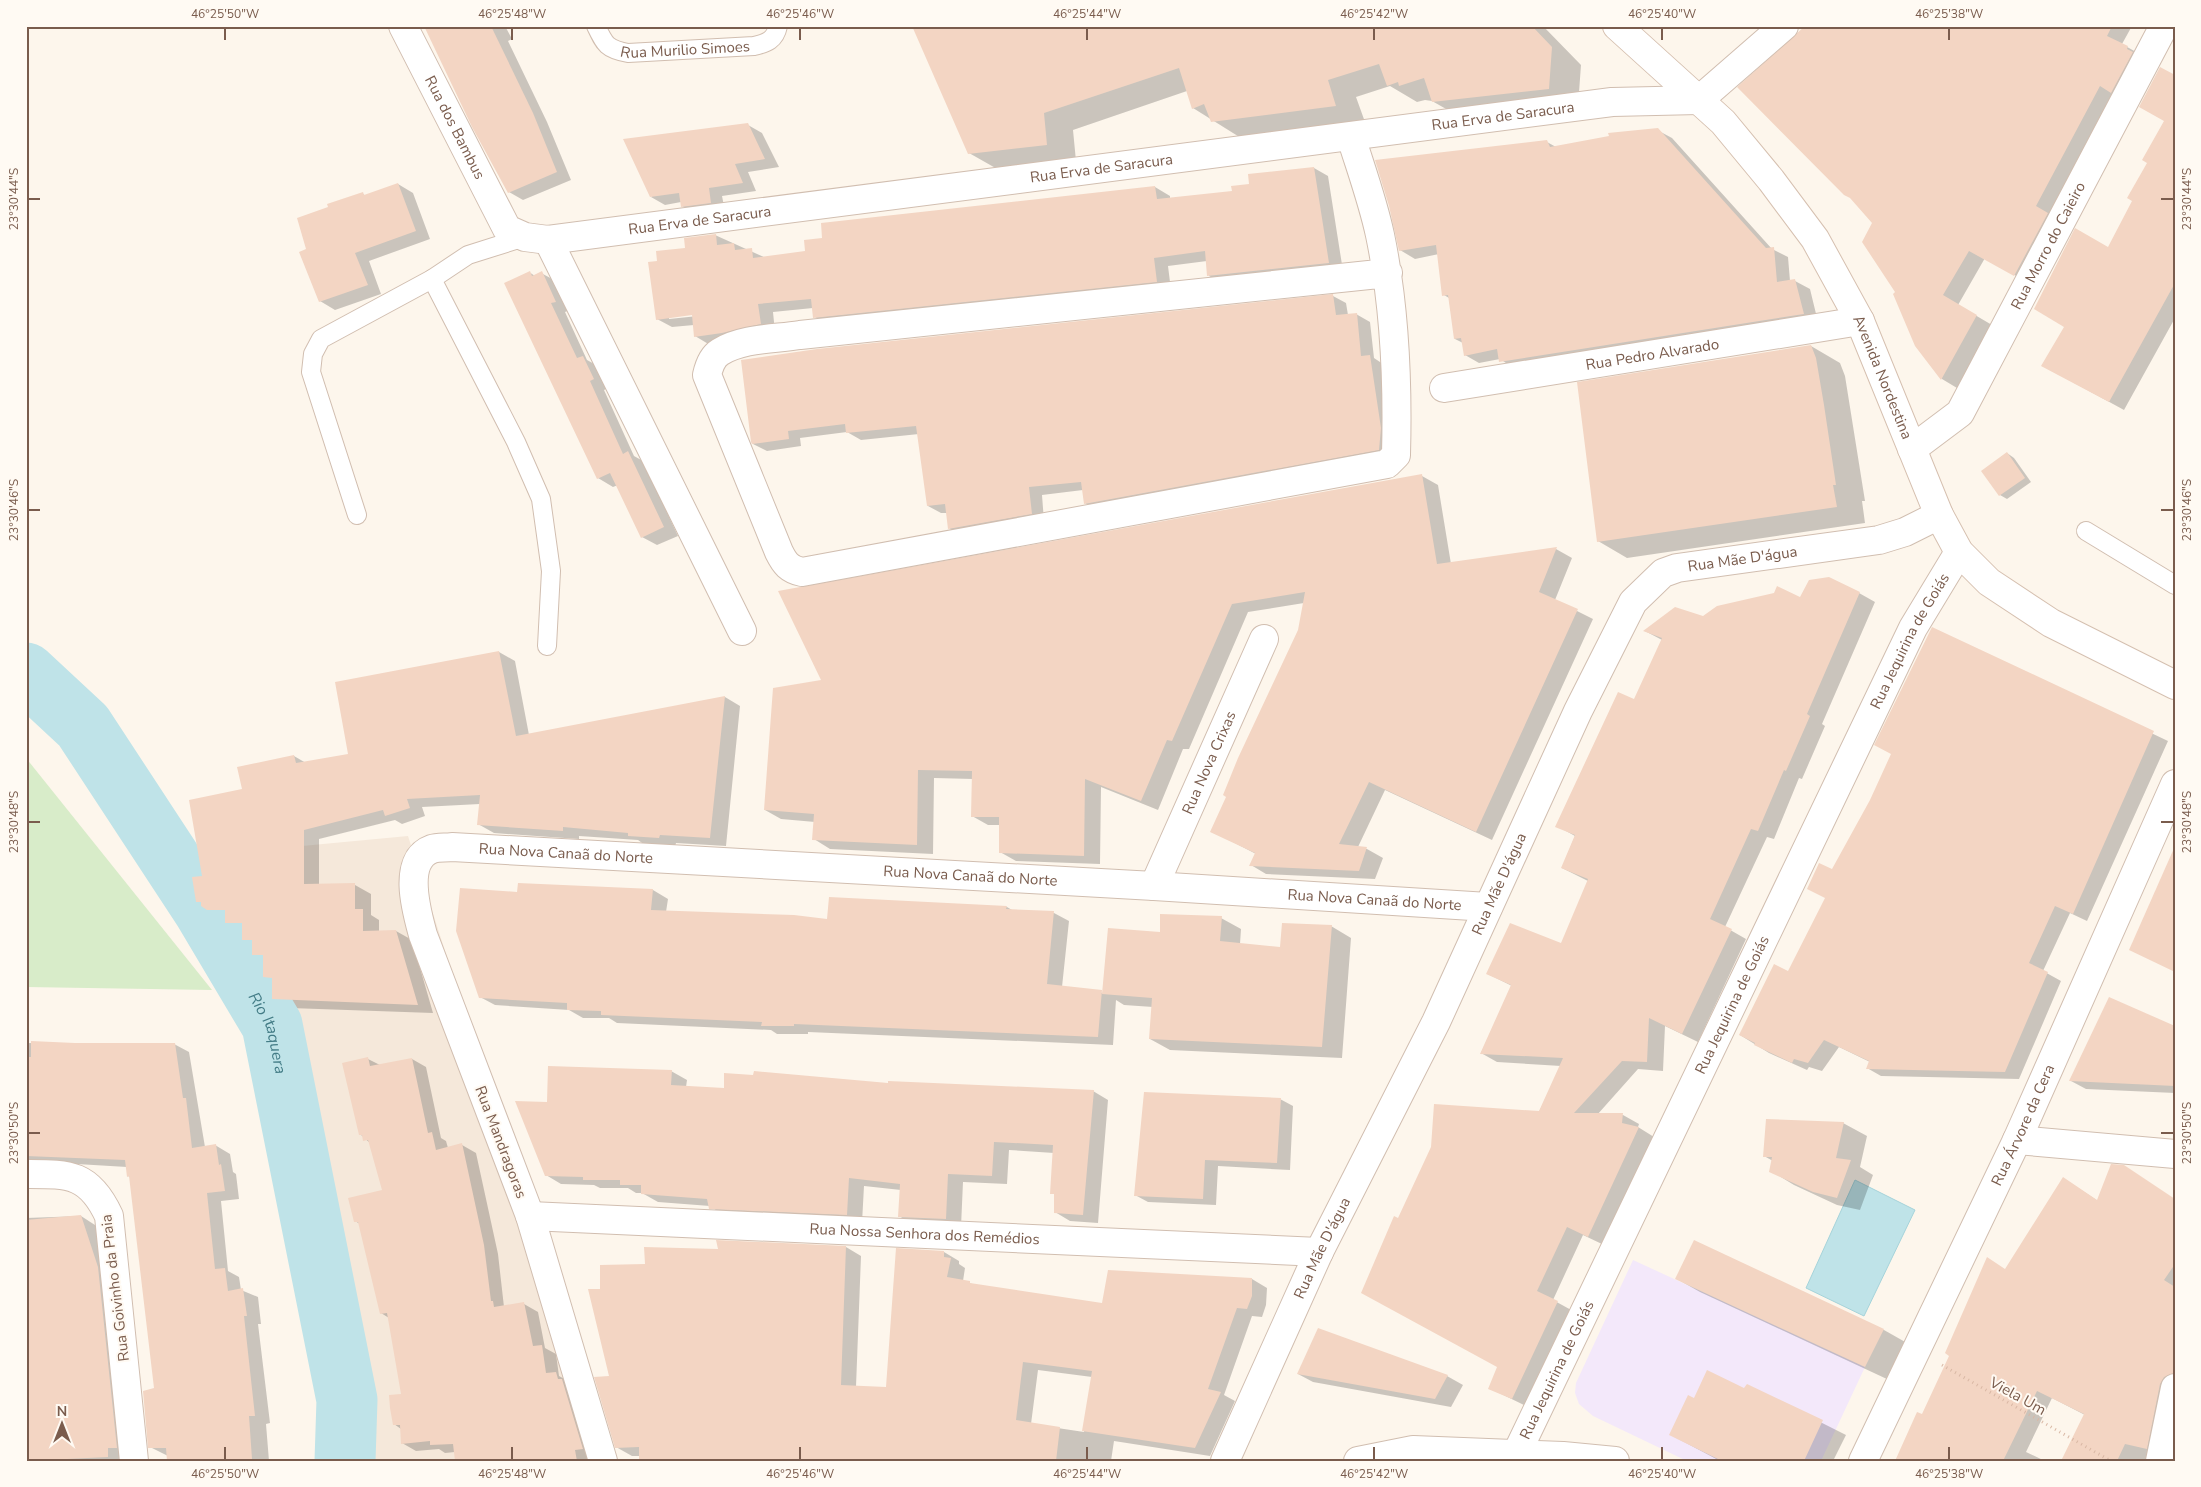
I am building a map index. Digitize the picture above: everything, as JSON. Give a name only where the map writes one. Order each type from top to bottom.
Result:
[{"type":"street","name":"Rua dos Bambus","points":[[403,26],[527,235],[742,631]]},
{"type":"street","name":"Avenida Nordestina","points":[[1617,26],[1723,122],[1759,165],[1815,239],[1860,321],[1939,515],[1959,552],[1989,582],[2051,622],[2175,684]]},
{"type":"street","points":[[1700,100],[1784,26]]},
{"type":"street","name":"Rua Morro do Caieiro","points":[[1912,449],[1960,413],[2164,26]]},
{"type":"street","name":"Rua Erva de Saracura","points":[[527,235],[1351,137],[1612,102],[1700,100]]},
{"type":"street","points":[[1351,137],[1380,233],[1388,273],[1392,299],[1397,438],[1396,455],[1386,464],[802,572],[792,570],[779,552],[708,375],[710,362],[719,352],[746,344],[800,335],[1388,273]]},
{"type":"street","name":"Rua Pedro Alvarado","points":[[1444,388],[1860,321]]},
{"type":"street","name":"Rua Mãe D'água","points":[[1225,1461],[1319,1252],[1436,1022],[1578,711],[1633,602],[1663,573],[1677,568],[1880,540],[1905,532],[1939,515]]},
{"type":"street","name":"Rua Jequirina de Goiás","points":[[1514,1458],[1913,628],[1959,552]]},
{"type":"street","name":"Rua Nova Crixas","points":[[1154,886],[1264,639]]},
{"type":"street","name":"Rua Árvore da Cera","points":[[1863,1461],[2016,1140],[2175,784]]},
{"type":"street","name":"Rua Nova Canaã do Norte","points":[[452,847],[1154,886],[1488,908]]},
{"type":"street","name":"Rua Mandragoras","points":[[452,847],[431,849],[420,860],[414,876],[414,901],[423,935],[465,1050],[530,1216],[603,1461]]},
{"type":"street","points":[[2016,1140],[2175,1154]]},
{"type":"street","name":"Rua Goivinho da Praia","points":[[26,1174],[57,1173],[78,1179],[102,1201],[109,1216],[134,1461]]},
{"type":"street","name":"Rua Nossa Senhora dos Remédios","points":[[530,1216],[1319,1252]]},
{"type":"street","points":[[2160,1461],[2175,1388]]},
{"type":"street","points":[[1358,1461],[1414,1450],[1514,1458],[1563,1456],[1615,1461]]},
{"type":"lane","name":"Rua Murilio Simoes","points":[[596,26],[603,42],[612,50],[628,53],[754,46],[768,43],[777,33],[778,26]]},
{"type":"lane","points":[[357,515],[311,372],[313,354],[321,339],[432,279],[468,255],[527,235]]},
{"type":"lane","points":[[432,279],[516,442],[541,499],[551,571],[547,646]]},
{"type":"lane","points":[[2086,531],[2175,585]]},
{"type":"path","name":"Viela Um","points":[[1915,1350],[2111,1461]]},
{"type":"shaded area","points":[[408,836],[477,1050],[616,1461],[353,1461],[353,1319],[279,1051],[152,860]]},
{"type":"shaded area","points":[[1633,1260],[1865,1367],[1821,1461],[1687,1461],[1593,1416],[1579,1404],[1575,1393],[1576,1383]]},
{"type":"green space","points":[[26,758],[212,990],[26,987]]},
{"type":"water","points":[[1855,1180],[1915,1210],[1864,1316],[1806,1288]]},
{"type":"building","points":[[424,26],[491,26],[533,113],[557,172],[508,193],[472,127]]},
{"type":"building","points":[[912,26],[1532,26],[1552,47],[1549,89],[1432,102],[1424,78],[1399,86],[1398,82],[1387,86],[1379,64],[1328,80],[1336,106],[1211,122],[1204,104],[1192,109],[1179,68],[1044,113],[1047,145],[968,154]]},
{"type":"building","points":[[1805,26],[2112,26],[2107,36],[2128,46],[2127,49],[2133,52],[2111,93],[2100,86],[2036,206],[2048,213],[2014,276],[1969,251],[1943,295],[1977,315],[1941,380],[1915,346],[1893,294],[1895,292],[1862,242],[1872,223],[1850,198],[1844,195],[1737,87]]},
{"type":"building","points":[[2160,67],[2175,75],[2175,283],[2109,402],[2041,366],[2064,327],[2034,309],[2075,228],[2108,247],[2132,201],[2127,198],[2147,163],[2142,160],[2164,121],[2139,107]]},
{"type":"building","points":[[748,123],[765,159],[735,164],[743,183],[709,188],[711,203],[681,207],[679,193],[650,197],[623,139]]},
{"type":"building","points":[[1658,128],[1766,248],[1774,247],[1777,282],[1795,279],[1804,314],[1499,362],[1497,349],[1464,356],[1461,338],[1454,339],[1448,295],[1442,296],[1436,245],[1399,251],[1389,206],[1375,160],[1547,140],[1550,147],[1609,136],[1608,133]]},
{"type":"building","points":[[1314,167],[1329,263],[1207,276],[1205,251],[1154,258],[1157,282],[813,318],[811,299],[758,304],[761,324],[694,337],[692,315],[656,320],[648,262],[657,261],[656,251],[685,248],[684,238],[716,234],[717,245],[734,243],[735,250],[752,248],[753,258],[805,251],[804,240],[822,238],[821,223],[1155,186],[1157,199],[1232,191],[1231,186],[1249,184],[1248,174]]},
{"type":"building","points":[[398,183],[416,231],[355,253],[368,285],[319,302],[299,252],[306,249],[297,218],[328,207],[327,204],[363,192],[364,195]]},
{"type":"building","points":[[530,271],[532,276],[542,271],[556,302],[551,303],[577,358],[583,356],[594,379],[590,381],[623,454],[628,451],[664,527],[641,538],[610,473],[597,479],[504,283]]},
{"type":"building","points":[[1333,294],[1336,315],[1357,313],[1361,356],[1370,355],[1381,428],[1379,450],[1084,504],[1081,482],[1029,487],[1032,514],[948,529],[945,504],[927,506],[916,426],[846,433],[845,424],[788,431],[789,439],[752,444],[751,442],[741,360],[817,349]]},
{"type":"building","points":[[1811,345],[1816,358],[1824,405],[1836,485],[1833,485],[1837,507],[1597,542],[1577,382]]},
{"type":"building","points":[[2007,452],[2025,478],[1999,496],[1981,471]]},
{"type":"building","points":[[1422,474],[1437,564],[1557,547],[1539,592],[1578,609],[1476,832],[1369,782],[1339,844],[1367,847],[1359,871],[1249,866],[1255,853],[1210,832],[1226,797],[1223,795],[1238,758],[1298,630],[1305,592],[1232,604],[1172,741],[1167,740],[1141,801],[1085,779],[1084,856],[999,853],[999,817],[971,817],[972,771],[918,770],[917,845],[812,840],[814,814],[764,810],[773,688],[821,680],[778,591]]},
{"type":"building","points":[[1829,577],[1860,592],[1807,714],[1810,716],[1786,771],[1784,770],[1758,831],[1751,829],[1710,919],[1732,929],[1682,1034],[1649,1018],[1647,1062],[1622,1061],[1574,1113],[1623,1113],[1622,1123],[1639,1127],[1588,1237],[1567,1227],[1537,1291],[1558,1301],[1512,1399],[1488,1389],[1497,1367],[1361,1293],[1394,1216],[1398,1218],[1431,1147],[1434,1104],[1539,1111],[1563,1058],[1480,1054],[1511,985],[1486,974],[1510,923],[1561,943],[1588,879],[1561,868],[1575,835],[1555,827],[1618,692],[1634,699],[1662,638],[1643,631],[1675,607],[1703,616],[1717,606],[1774,593],[1777,586],[1800,597],[1809,580]]},
{"type":"building","points":[[1932,627],[2154,731],[2073,914],[2055,906],[2029,963],[2048,972],[2005,1072],[1866,1069],[1869,1061],[1824,1040],[1808,1063],[1794,1059],[1792,1063],[1754,1045],[1755,1043],[1739,1035],[1774,964],[1788,971],[1825,898],[1807,889],[1819,863],[1832,869],[1870,800],[1891,754],[1874,745]]},
{"type":"building","points":[[499,651],[516,736],[725,696],[710,838],[660,835],[659,838],[628,836],[628,833],[563,827],[563,831],[477,825],[480,795],[407,799],[410,808],[385,816],[383,810],[304,830],[304,884],[355,883],[355,909],[363,909],[363,931],[396,930],[418,1005],[272,999],[272,978],[263,977],[263,955],[252,955],[252,940],[242,940],[242,923],[225,923],[225,910],[207,910],[201,906],[201,902],[196,902],[192,877],[202,876],[189,800],[242,789],[237,767],[294,755],[296,763],[348,754],[335,682]]},
{"type":"building","points":[[2175,846],[2175,972],[2129,950]]},
{"type":"building","points":[[518,883],[653,889],[651,910],[794,915],[827,919],[829,897],[1007,906],[1006,909],[1054,911],[1047,984],[1102,990],[1098,1037],[794,1024],[794,1026],[761,1026],[762,1022],[601,1015],[601,1011],[567,1010],[567,1003],[479,998],[456,931],[460,888],[517,892]]},
{"type":"building","points":[[1160,914],[1222,916],[1220,941],[1280,947],[1282,923],[1332,925],[1322,1047],[1149,1039],[1152,998],[1102,994],[1108,928],[1160,932]]},
{"type":"building","points":[[2109,997],[2175,1026],[2175,1086],[2069,1081]]},
{"type":"building","points":[[31,1041],[175,1043],[183,1098],[186,1098],[192,1148],[216,1144],[219,1165],[221,1164],[225,1191],[207,1193],[215,1269],[225,1268],[228,1291],[243,1288],[247,1316],[244,1316],[255,1416],[249,1416],[252,1459],[167,1461],[166,1448],[148,1448],[143,1391],[154,1388],[129,1176],[127,1177],[125,1160],[26,1156],[26,1057],[31,1057]]},
{"type":"building","points":[[368,1057],[370,1066],[412,1058],[428,1133],[432,1132],[436,1150],[462,1143],[484,1245],[491,1301],[493,1301],[494,1307],[524,1302],[533,1346],[542,1345],[546,1373],[556,1372],[558,1379],[562,1379],[583,1449],[575,1450],[577,1461],[455,1461],[453,1444],[430,1445],[430,1441],[401,1444],[400,1425],[393,1425],[390,1408],[389,1395],[401,1394],[387,1313],[380,1314],[358,1222],[354,1222],[348,1198],[382,1190],[368,1140],[363,1141],[362,1135],[359,1135],[342,1063]]},
{"type":"building","points":[[548,1066],[672,1070],[671,1085],[724,1088],[724,1073],[753,1075],[754,1071],[888,1083],[888,1081],[1094,1090],[1083,1215],[1054,1213],[1054,1194],[1050,1194],[1053,1145],[994,1142],[992,1176],[948,1174],[946,1219],[898,1217],[900,1184],[849,1178],[847,1215],[709,1209],[707,1199],[641,1194],[641,1185],[620,1185],[620,1180],[583,1180],[583,1177],[545,1176],[515,1101],[547,1102]]},
{"type":"building","points":[[1144,1092],[1281,1098],[1277,1163],[1205,1160],[1203,1199],[1134,1196]]},
{"type":"building","points":[[1766,1119],[1844,1122],[1836,1158],[1851,1160],[1837,1198],[1813,1192],[1769,1172],[1772,1157],[1763,1157]]},
{"type":"building","points":[[2111,1164],[2124,1165],[2175,1199],[2175,1264],[2164,1280],[2175,1287],[2175,1373],[2164,1377],[2160,1384],[2147,1449],[2125,1444],[2117,1461],[2061,1461],[2084,1414],[2037,1391],[2003,1461],[1895,1461],[1917,1412],[1922,1414],[1949,1356],[1945,1353],[1987,1257],[2005,1269],[2063,1177],[2097,1200]]},
{"type":"building","points":[[81,1215],[98,1267],[117,1448],[108,1448],[108,1457],[26,1461],[26,1220]]},
{"type":"building","points":[[716,1240],[846,1246],[841,1385],[886,1387],[896,1248],[944,1251],[944,1257],[951,1258],[947,1277],[970,1281],[970,1283],[1102,1303],[1108,1270],[1252,1278],[1252,1296],[1247,1309],[1237,1308],[1208,1389],[1221,1392],[1195,1448],[1082,1431],[1092,1371],[1023,1362],[1016,1420],[1060,1427],[1056,1461],[639,1461],[639,1447],[615,1448],[594,1377],[609,1376],[588,1289],[600,1289],[600,1265],[645,1264],[644,1247],[718,1249]]},
{"type":"building","points":[[1694,1240],[1884,1329],[1865,1367],[1675,1279]]},
{"type":"building","points":[[1318,1328],[1448,1375],[1435,1399],[1297,1374]]},
{"type":"building","points":[[1707,1370],[1744,1388],[1747,1384],[1823,1420],[1804,1461],[1722,1461],[1669,1435],[1688,1395],[1694,1398]]},
{"type":"waterway","name":"Rio Itaquera","points":[[26,673],[83,726],[203,909],[272,1025],[347,1400],[345,1461]]}]
